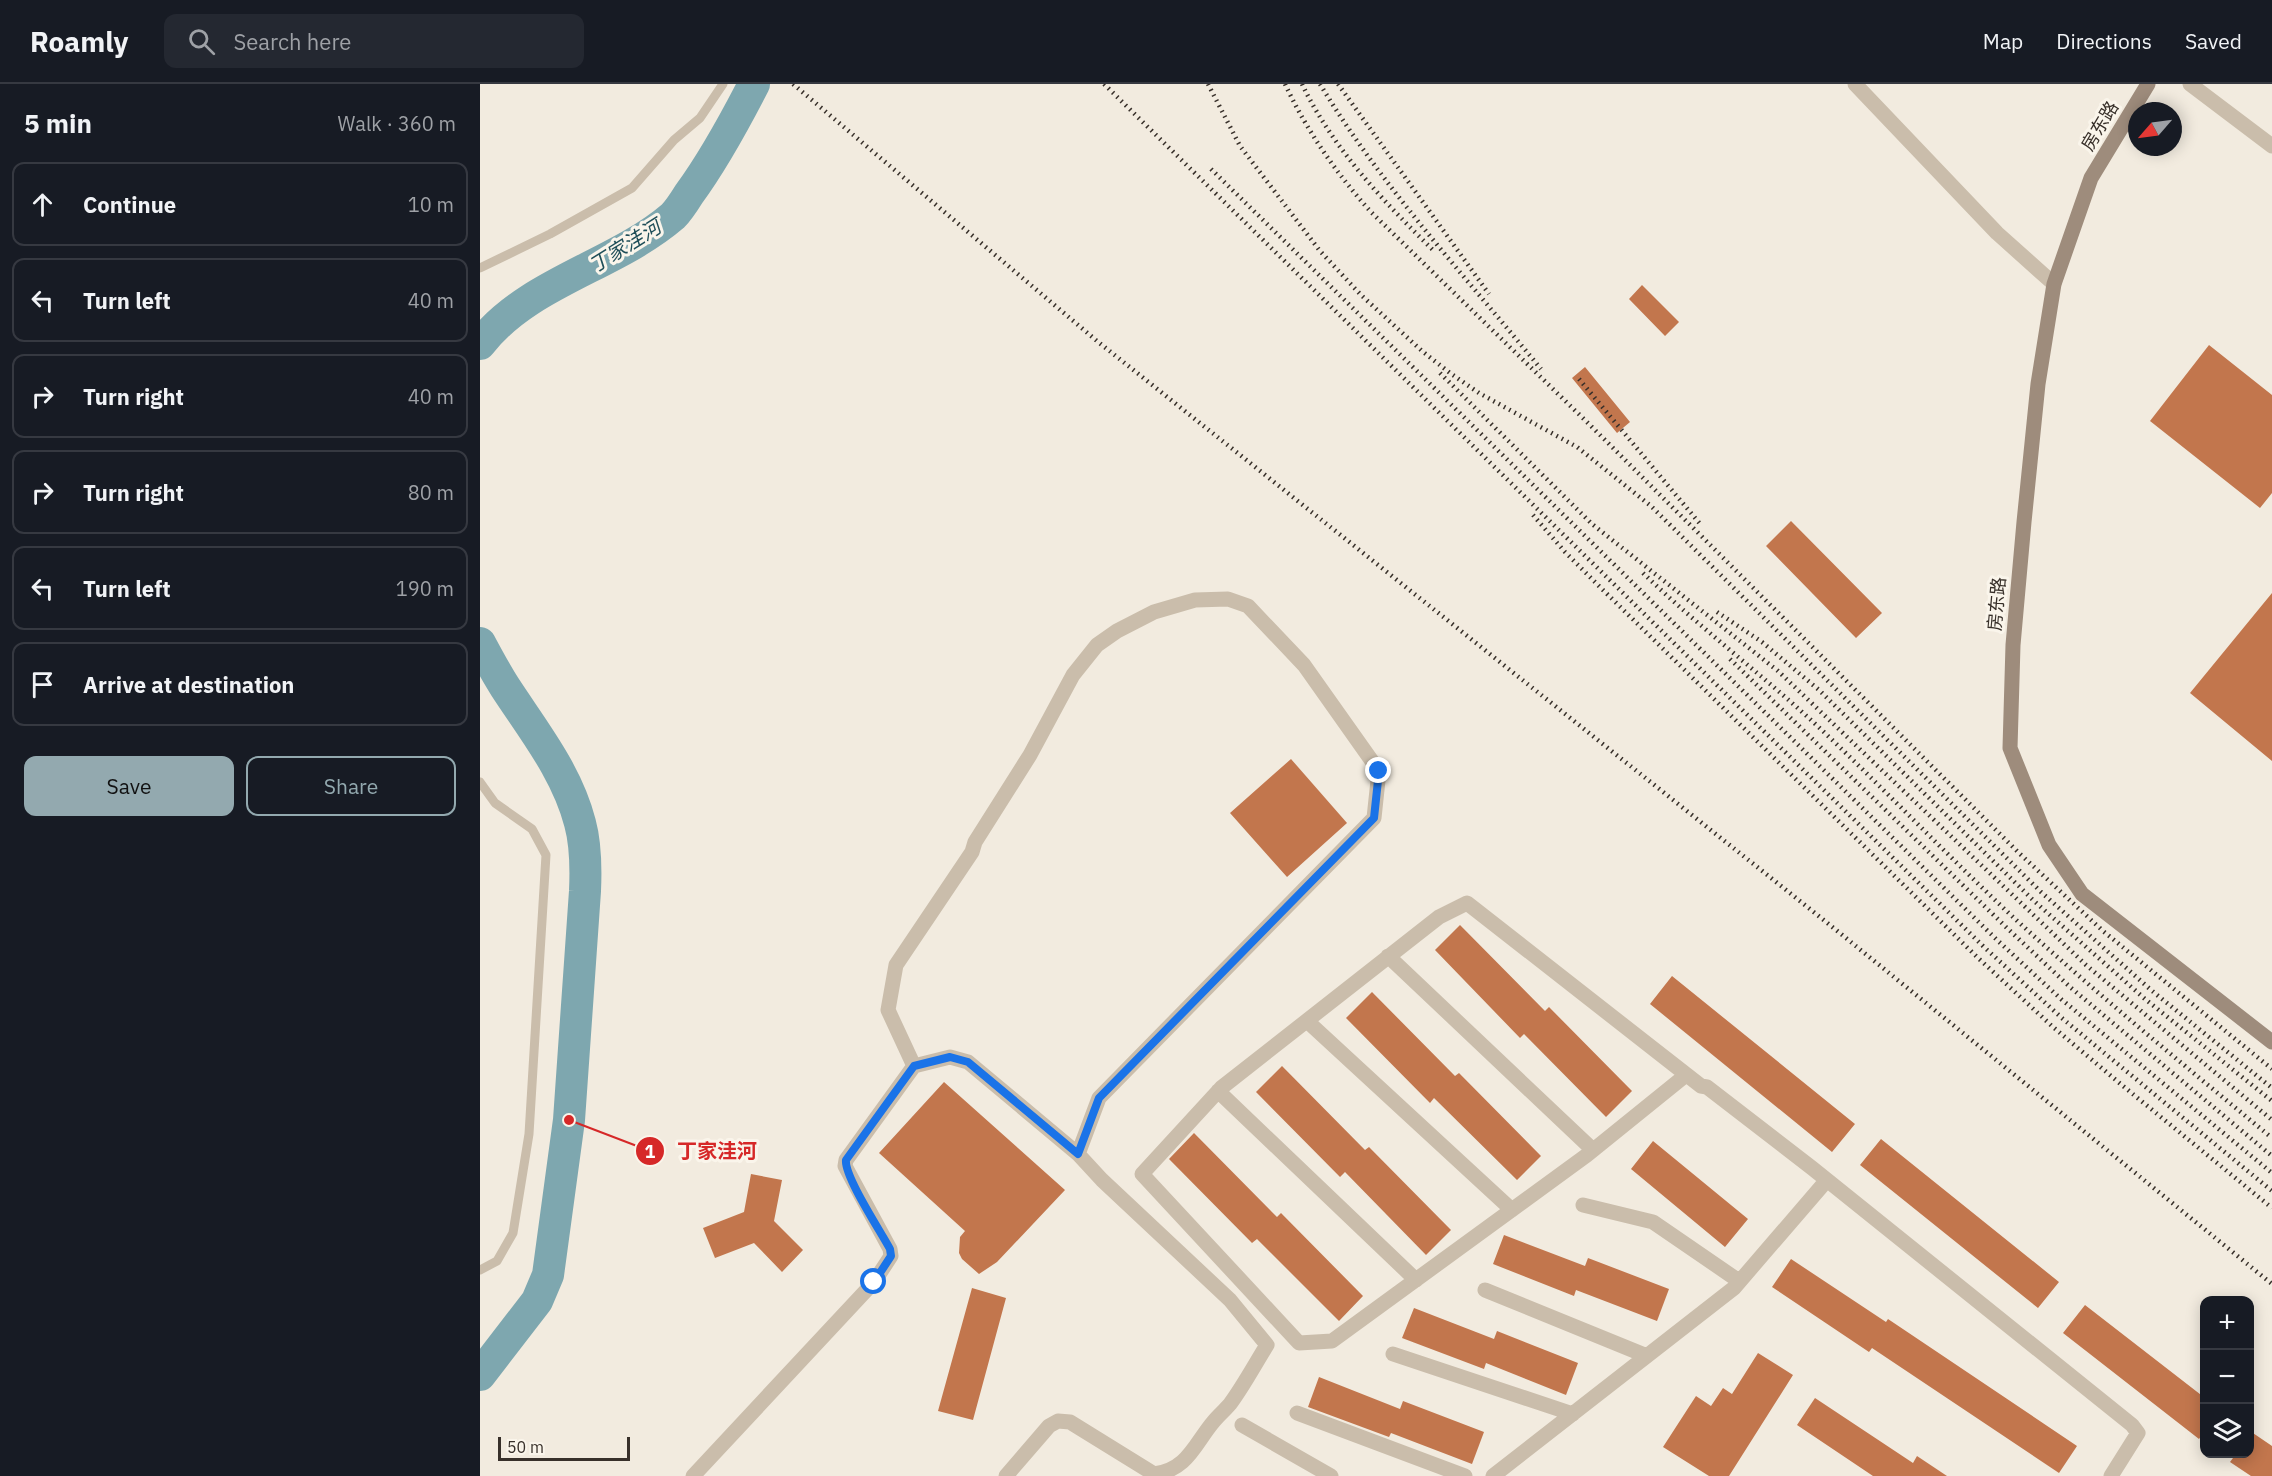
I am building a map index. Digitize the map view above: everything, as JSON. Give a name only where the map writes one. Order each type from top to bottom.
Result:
[{"type":"main road","name":"房东路","points":[[2148,84],[2091,178],[2054,284],[2038,384],[2024,522],[2013,645],[2010,748],[2049,845],[2082,894],[2272,1042]]},
{"type":"street","points":[[1855,84],[1997,233],[2054,284]]},
{"type":"street","points":[[2190,84],[2272,146]]},
{"type":"street","points":[[914,1066],[888,1010],[897,965],[972,852],[975,842],[1030,755],[1073,675],[1097,645],[1117,631],[1154,612],[1195,600],[1227,599],[1248,606],[1304,665],[1379,771],[1374,818],[1099,1098],[1078,1154]]},
{"type":"street","points":[[1686,1075],[1593,1150],[1332,1341],[1299,1343],[1142,1174],[1218,1091],[1439,917],[1467,903],[1686,1075],[1701,1086],[1707,1087],[1827,1180],[2132,1425],[2138,1433],[2110,1476]]},
{"type":"street","points":[[1389,956],[1593,1150]]},
{"type":"street","points":[[1307,1021],[1512,1210]]},
{"type":"street","points":[[693,1476],[874,1282],[891,1256],[890,1249],[846,1166],[846,1160],[914,1066],[950,1057],[968,1062],[1078,1154],[1102,1180],[1230,1300],[1267,1345],[1229,1405],[1213,1422],[1198,1445],[1178,1465],[1164,1473],[1154,1474],[1070,1422],[1058,1421],[1049,1426],[1006,1476]]},
{"type":"street","points":[[1218,1091],[1416,1280]]},
{"type":"street","points":[[1493,1476],[1739,1281],[1827,1180]]},
{"type":"street","points":[[1583,1205],[1653,1222],[1739,1281]]},
{"type":"street","points":[[1485,1290],[1647,1356]]},
{"type":"street","points":[[1393,1354],[1573,1414]]},
{"type":"street","points":[[1297,1413],[1466,1476]]},
{"type":"street","points":[[1242,1425],[1331,1476]]},
{"type":"lane","points":[[480,268],[550,234],[632,188],[674,140],[700,118],[723,84]]},
{"type":"lane","points":[[480,782],[495,803],[532,830],[546,855],[529,1134],[513,1233],[497,1261],[480,1270]]},
{"type":"building","points":[[1642,285],[1679,322],[1665,336],[1629,299]]},
{"type":"building","points":[[2209,345],[2272,395],[2272,493],[2260,508],[2150,421]]},
{"type":"building","points":[[1585,367],[1630,422],[1617,433],[1572,378]]},
{"type":"building","points":[[1791,521],[1882,613],[1856,638],[1766,546]]},
{"type":"building","points":[[2272,593],[2272,761],[2190,693]]},
{"type":"building","points":[[1291,759],[1347,823],[1287,877],[1230,813]]},
{"type":"building","points":[[1460,925],[1545,1011],[1549,1007],[1632,1091],[1606,1117],[1524,1034],[1520,1038],[1435,950]]},
{"type":"building","points":[[1672,976],[1855,1124],[1832,1152],[1650,1004]]},
{"type":"building","points":[[1372,992],[1455,1076],[1459,1073],[1541,1156],[1517,1180],[1434,1098],[1430,1103],[1346,1018]]},
{"type":"building","points":[[1282,1066],[1365,1150],[1369,1147],[1451,1230],[1426,1255],[1345,1172],[1340,1177],[1256,1092]]},
{"type":"building","points":[[944,1082],[1065,1190],[997,1262],[979,1274],[962,1259],[959,1253],[960,1237],[965,1231],[879,1153]]},
{"type":"building","points":[[1194,1133],[1277,1217],[1281,1213],[1363,1296],[1339,1321],[1257,1239],[1252,1243],[1169,1159]]},
{"type":"building","points":[[1881,1139],[2059,1282],[2038,1308],[1860,1165]]},
{"type":"building","points":[[1653,1141],[1748,1219],[1725,1247],[1631,1169]]},
{"type":"building","points":[[751,1174],[782,1180],[774,1221],[803,1250],[782,1272],[754,1243],[715,1258],[703,1228],[744,1212]]},
{"type":"building","points":[[1504,1235],[1585,1266],[1588,1258],[1669,1289],[1657,1321],[1576,1290],[1574,1296],[1493,1264]]},
{"type":"building","points":[[1791,1259],[1886,1322],[1888,1319],[2077,1446],[2059,1473],[1872,1348],[1869,1352],[1772,1287]]},
{"type":"building","points":[[972,1288],[1006,1298],[973,1420],[938,1411]]},
{"type":"building","points":[[2085,1305],[2200,1394],[2199,1439],[2063,1333]]},
{"type":"building","points":[[1414,1308],[1494,1339],[1497,1331],[1578,1363],[1566,1395],[1486,1363],[1484,1369],[1402,1338]]},
{"type":"building","points":[[1758,1353],[1793,1375],[1729,1476],[1709,1476],[1663,1447],[1696,1396],[1711,1406],[1723,1388],[1732,1394]]},
{"type":"building","points":[[1319,1377],[1400,1409],[1403,1401],[1484,1432],[1472,1464],[1391,1433],[1389,1437],[1308,1407]]},
{"type":"building","points":[[1815,1398],[1913,1463],[1917,1456],[1947,1476],[1873,1476],[1797,1425]]},
{"type":"building","points":[[2254,1434],[2272,1446],[2272,1476],[2251,1476],[2230,1462],[2233,1458],[2254,1458]]},
{"type":"waterway","name":"丁家洼河","points":[[480,344],[522,305],[547,289],[625,248],[673,216],[716,154],[754,84]]},
{"type":"waterway","name":"丁家洼河","points":[[480,643],[567,786],[582,831],[585,874],[569,1120],[548,1275],[537,1301],[480,1375]]},
{"type":"railway","points":[[793,84],[1097,341],[1825,921],[2272,1284]]},
{"type":"railway","points":[[1104,84],[1985,948],[2063,1019],[2272,1191]]},
{"type":"railway","points":[[1208,84],[1240,146],[1320,251],[1361,295],[1422,351],[1450,373],[1479,393],[1577,447],[1651,506],[2041,892],[2151,990],[2272,1088]]},
{"type":"railway","points":[[1285,84],[1323,151],[1371,212],[1590,425],[2019,853],[2103,931],[2272,1069]]},
{"type":"railway","points":[[1302,84],[1344,153],[1397,214],[1435,252]]},
{"type":"railway","points":[[1320,84],[1344,122],[1397,195],[1541,369]]},
{"type":"railway","points":[[1338,84],[1489,294]]},
{"type":"railway","points":[[1211,169],[1996,939],[2061,999],[2272,1173]]},
{"type":"railway","points":[[1440,373],[1592,524],[1778,671],[2086,965],[2272,1120]]},
{"type":"railway","points":[[1579,379],[1701,525]]},
{"type":"railway","points":[[1533,515],[1565,552],[1601,588],[1977,957],[2053,1027],[2272,1208]]},
{"type":"railway","points":[[1643,573],[1826,734],[2045,946],[2272,1138]]},
{"type":"railway","points":[[1717,612],[1762,642],[1819,690],[2034,901],[2145,999],[2272,1101]]},
{"type":"railway","points":[[1730,659],[2070,987],[2272,1156]]},
{"type":"place","name":"丁家洼河","points":[[569,1120]]},
{"type":"route","points":[[874,1282],[891,1256],[890,1249],[856,1189],[846,1166],[846,1160],[914,1066],[950,1057],[968,1062],[1078,1154],[1099,1098],[1374,818],[1379,771]]}]
